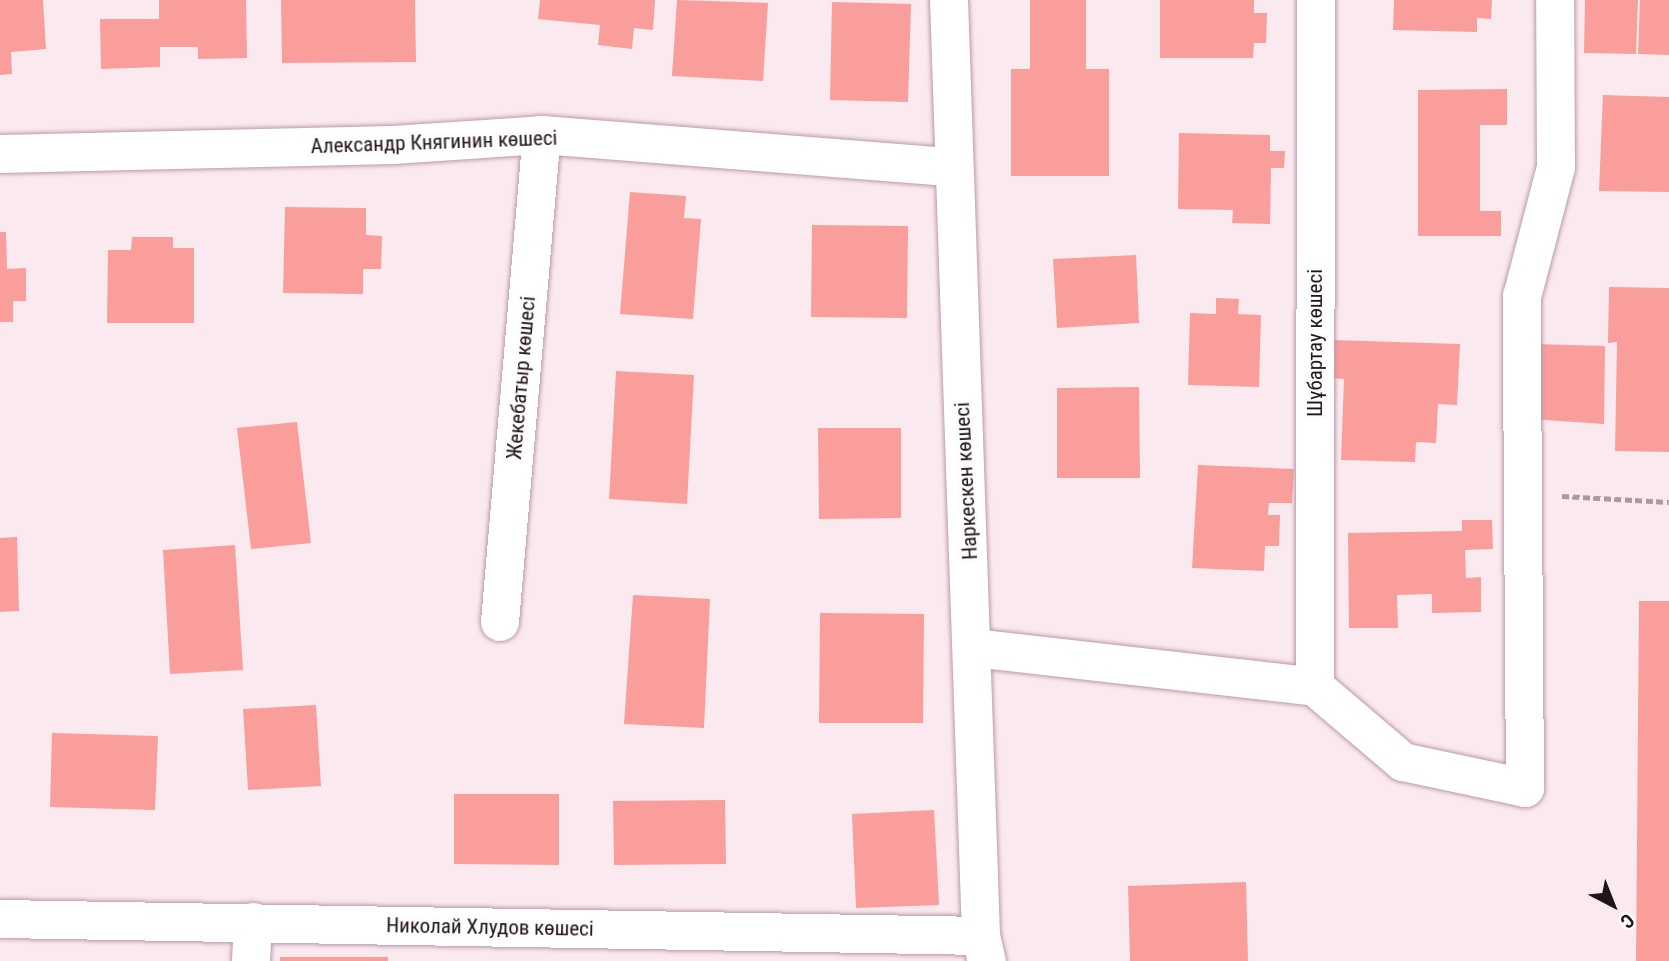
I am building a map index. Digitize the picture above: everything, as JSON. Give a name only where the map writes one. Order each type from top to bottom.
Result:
[{"type":"street","name":"Наркескен көшесі","points":[[949,0],[952,167],[974,648],[984,949]]},
{"type":"street","name":"Шұбартау көшесі","points":[[1315,687],[1316,0]]},
{"type":"street","points":[[974,648],[1315,687],[1403,762],[1525,788],[1522,297],[1556,167],[1555,0]]},
{"type":"street","name":"Александр Княгинин көшесі","points":[[0,154],[393,145],[542,135],[952,167]]},
{"type":"street","name":"Жекебатыр көшесі","points":[[500,622],[542,135]]},
{"type":"street","name":"Николай Хлудов көшесі","points":[[0,919],[253,922],[984,949]]},
{"type":"street","points":[[251,961],[253,922]]},
{"type":"path","points":[[1523,494],[1669,502]]},
{"type":"building","points":[[0,0],[43,0],[46,49],[11,52],[12,74],[0,75]]},
{"type":"building","points":[[159,0],[246,0],[247,58],[198,59],[198,47],[160,47],[160,67],[101,69],[100,19],[159,19]]},
{"type":"building","points":[[281,0],[415,0],[416,62],[282,63]]},
{"type":"building","points":[[540,0],[655,0],[653,30],[634,28],[632,49],[598,45],[600,25],[538,19]]},
{"type":"building","points":[[677,0],[768,3],[763,81],[672,76]]},
{"type":"building","points":[[1030,0],[1086,0],[1086,69],[1109,69],[1109,176],[1011,176],[1011,69],[1030,69]]},
{"type":"building","points":[[1160,0],[1254,0],[1254,13],[1267,13],[1266,43],[1254,43],[1253,58],[1160,58]]},
{"type":"building","points":[[1394,0],[1492,0],[1491,19],[1477,18],[1477,32],[1393,30]]},
{"type":"building","points":[[1585,0],[1638,0],[1636,54],[1584,53]]},
{"type":"building","points":[[1640,0],[1669,0],[1669,55],[1638,54]]},
{"type":"building","points":[[832,2],[911,4],[908,102],[830,100]]},
{"type":"building","points":[[1507,89],[1507,125],[1480,125],[1480,211],[1501,211],[1501,236],[1418,236],[1418,90]]},
{"type":"building","points":[[1603,95],[1669,97],[1669,192],[1599,191]]},
{"type":"building","points":[[1179,133],[1270,135],[1270,151],[1285,151],[1284,168],[1271,168],[1270,224],[1232,223],[1233,210],[1178,209]]},
{"type":"building","points":[[630,192],[686,196],[684,218],[701,219],[693,319],[620,314]]},
{"type":"building","points":[[285,207],[366,208],[366,235],[382,236],[381,269],[363,269],[363,294],[283,293]]},
{"type":"building","points":[[812,225],[908,226],[907,318],[811,317]]},
{"type":"building","points":[[0,232],[6,232],[7,269],[26,268],[26,301],[13,301],[13,322],[0,322]]},
{"type":"building","points":[[132,237],[173,237],[173,248],[194,248],[194,323],[107,323],[108,250],[131,250]]},
{"type":"building","points":[[1136,255],[1139,323],[1057,328],[1053,259]]},
{"type":"building","points":[[1609,287],[1669,288],[1669,452],[1615,451],[1617,342],[1608,343]]},
{"type":"building","points":[[1216,298],[1239,299],[1238,314],[1261,315],[1259,387],[1188,385],[1190,313],[1216,314]]},
{"type":"building","points":[[1332,340],[1460,344],[1457,405],[1438,404],[1436,443],[1416,442],[1415,462],[1341,460],[1344,379],[1331,378]]},
{"type":"building","points":[[1536,344],[1605,346],[1604,424],[1531,419]]},
{"type":"building","points":[[616,371],[694,375],[687,504],[609,499]]},
{"type":"building","points":[[1139,387],[1140,478],[1057,478],[1057,388]]},
{"type":"building","points":[[297,422],[311,543],[251,549],[237,428]]},
{"type":"building","points":[[818,428],[901,428],[901,518],[819,519]]},
{"type":"building","points":[[1198,465],[1294,469],[1292,503],[1269,503],[1268,515],[1280,515],[1279,546],[1265,546],[1264,571],[1192,568]]},
{"type":"building","points":[[1462,520],[1492,520],[1493,549],[1465,550],[1466,578],[1481,577],[1481,612],[1432,613],[1432,594],[1397,595],[1398,628],[1349,628],[1348,533],[1462,531]]},
{"type":"building","points":[[17,537],[19,611],[0,612],[0,538]]},
{"type":"building","points":[[235,545],[243,670],[170,674],[163,550]]},
{"type":"building","points":[[633,595],[710,599],[704,728],[624,724]]},
{"type":"building","points":[[1639,601],[1669,601],[1669,961],[1636,961]]},
{"type":"building","points":[[820,613],[924,614],[923,723],[819,723]]},
{"type":"building","points":[[316,705],[321,786],[248,790],[243,709]]},
{"type":"building","points":[[52,733],[158,736],[155,810],[50,807]]},
{"type":"building","points":[[454,794],[559,794],[559,865],[454,864]]},
{"type":"building","points":[[725,800],[726,864],[614,865],[613,801]]},
{"type":"building","points":[[934,810],[939,905],[856,908],[852,814]]},
{"type":"building","points":[[1246,882],[1248,961],[1130,961],[1128,886]]},
{"type":"building","points":[[280,957],[388,957],[388,961],[280,961]]}]
